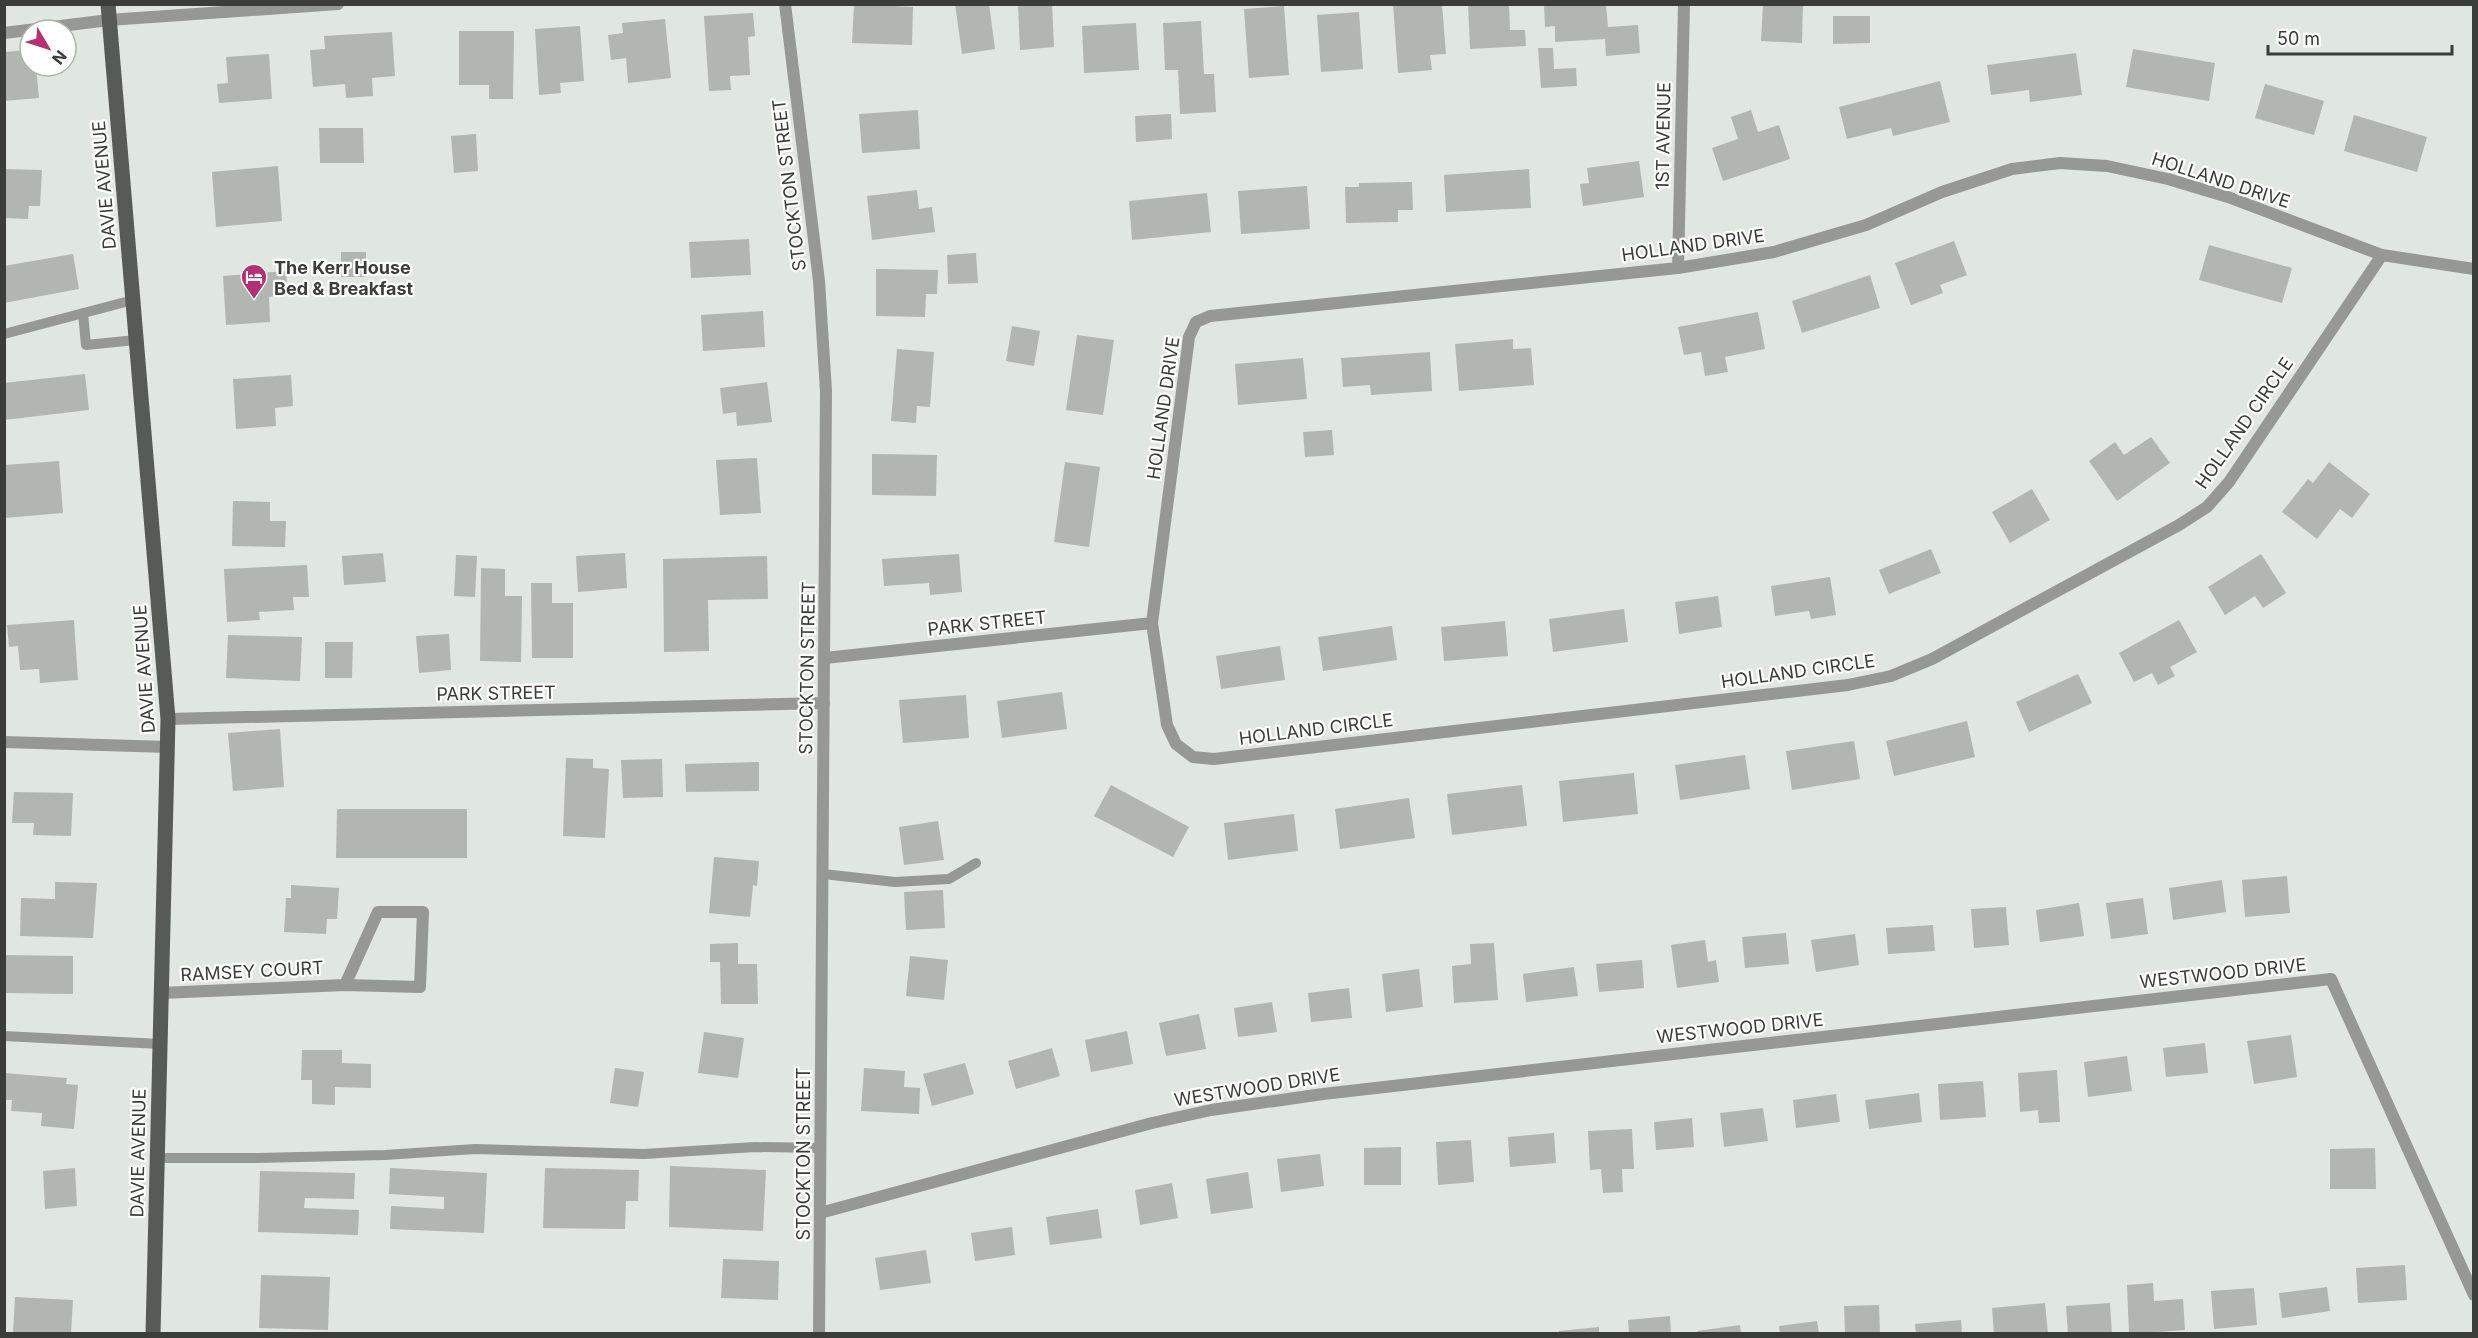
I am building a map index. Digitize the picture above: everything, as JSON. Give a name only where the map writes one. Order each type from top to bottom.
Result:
[{"type":"main road","name":"DAVIE AVENUE","points":[[109,12],[168,719],[153,1334]]},
{"type":"street","points":[[4,33],[109,12],[338,4]]},
{"type":"street","name":"STOCKTON STREET","points":[[785,4],[824,336],[825,658],[819,1334]]},
{"type":"street","name":"1ST AVENUE","points":[[1678,268],[1684,4]]},
{"type":"street","name":"HOLLAND DRIVE","points":[[1152,623],[1189,337],[1196,322],[1210,316],[1678,268],[1774,252],[1866,225],[1942,192],[2012,169],[2060,163],[2107,166],[2168,178],[2228,197],[2382,255],[2474,269]]},
{"type":"street","name":"HOLLAND CIRCLE","points":[[1152,623],[1167,725],[1176,744],[1193,757],[1214,759],[1848,685],[1891,676],[1932,659],[2179,525],[2207,507],[2229,482],[2382,255]]},
{"type":"street","name":"PARK STREET","points":[[825,658],[1152,623]]},
{"type":"street","name":"PARK STREET","points":[[168,719],[824,703]]},
{"type":"street","points":[[4,742],[168,747]]},
{"type":"street","name":"RAMSEY COURT","points":[[161,993],[345,985],[420,987],[423,912],[378,912],[345,985]]},
{"type":"street","name":"WESTWOOD DRIVE","points":[[820,1213],[1152,1123],[1211,1110],[1323,1094],[2331,979],[2474,1295]]},
{"type":"lane","points":[[4,334],[133,300]]},
{"type":"lane","points":[[83,313],[86,345],[136,340]]},
{"type":"lane","points":[[823,874],[895,882],[949,879],[976,863]]},
{"type":"lane","points":[[4,1036],[160,1044]]},
{"type":"lane","points":[[157,1158],[385,1155],[475,1149],[644,1154],[755,1147],[820,1148]]},
{"type":"building","points":[[854,4],[913,7],[912,45],[852,43]]},
{"type":"building","points":[[955,4],[989,4],[995,49],[962,54]]},
{"type":"building","points":[[1018,4],[1052,4],[1054,47],[1020,50]]},
{"type":"building","points":[[1393,4],[1442,4],[1446,54],[1430,55],[1432,70],[1398,73]]},
{"type":"building","points":[[1468,4],[1509,4],[1510,30],[1525,30],[1526,46],[1470,49]]},
{"type":"building","points":[[1544,4],[1606,4],[1608,27],[1638,25],[1640,53],[1606,56],[1605,39],[1555,42],[1555,26],[1545,27]]},
{"type":"building","points":[[1763,4],[1803,4],[1802,43],[1761,41]]},
{"type":"building","points":[[1284,6],[1289,75],[1249,78],[1244,9]]},
{"type":"building","points":[[1359,12],[1363,69],[1321,72],[1317,15]]},
{"type":"building","points":[[753,13],[755,36],[748,37],[750,75],[730,76],[731,90],[709,91],[704,16]]},
{"type":"building","points":[[1833,16],[1870,16],[1870,43],[1833,44]]},
{"type":"building","points":[[665,19],[671,78],[628,83],[626,58],[611,60],[608,35],[623,33],[622,23]]},
{"type":"building","points":[[1201,21],[1204,74],[1214,74],[1216,112],[1180,114],[1178,70],[1165,70],[1163,23]]},
{"type":"building","points":[[1136,23],[1139,70],[1084,73],[1082,26]]},
{"type":"building","points":[[580,26],[584,81],[560,83],[561,93],[539,95],[535,29]]},
{"type":"building","points":[[459,31],[514,31],[513,99],[489,99],[489,85],[459,85]]},
{"type":"building","points":[[392,32],[395,76],[372,78],[373,96],[346,98],[345,84],[313,87],[310,50],[325,49],[324,36]]},
{"type":"building","points":[[1538,48],[1553,48],[1554,69],[1576,68],[1577,86],[1541,88]]},
{"type":"building","points":[[2133,49],[2215,63],[2209,101],[2126,87]]},
{"type":"building","points":[[18,51],[18,78],[37,78],[39,98],[4,101],[4,52]]},
{"type":"building","points":[[2076,53],[2082,95],[2030,102],[2029,90],[1991,95],[1987,65]]},
{"type":"building","points":[[269,54],[272,99],[219,103],[217,84],[228,83],[226,57]]},
{"type":"building","points":[[1940,81],[1950,122],[1893,136],[1891,128],[1847,139],[1839,107]]},
{"type":"building","points":[[2265,84],[2324,101],[2314,135],[2255,118]]},
{"type":"building","points":[[918,110],[920,149],[862,153],[859,114]]},
{"type":"building","points":[[1751,110],[1758,132],[1779,125],[1790,159],[1723,181],[1712,148],[1738,139],[1731,117]]},
{"type":"building","points":[[1171,114],[1172,139],[1136,142],[1135,116]]},
{"type":"building","points":[[2354,115],[2427,137],[2417,172],[2344,151]]},
{"type":"building","points":[[319,128],[363,128],[364,163],[320,163]]},
{"type":"building","points":[[476,134],[478,171],[454,173],[451,136]]},
{"type":"building","points":[[1639,161],[1644,197],[1583,206],[1580,184],[1589,183],[1587,168]]},
{"type":"building","points":[[278,166],[282,221],[216,227],[212,172]]},
{"type":"building","points":[[4,169],[42,170],[40,206],[29,206],[28,219],[4,218]]},
{"type":"building","points":[[1529,169],[1531,208],[1446,212],[1444,175]]},
{"type":"building","points":[[1412,182],[1413,210],[1398,210],[1398,222],[1346,223],[1345,187],[1359,187],[1359,183]]},
{"type":"building","points":[[1307,186],[1310,229],[1241,234],[1238,191]]},
{"type":"building","points":[[917,190],[919,209],[932,207],[935,232],[872,240],[867,196]]},
{"type":"building","points":[[1207,193],[1211,232],[1132,240],[1129,201]]},
{"type":"building","points":[[749,239],[751,275],[691,278],[689,242]]},
{"type":"building","points":[[1954,241],[1967,275],[1940,285],[1943,293],[1911,305],[1895,263]]},
{"type":"building","points":[[2209,245],[2292,268],[2282,303],[2199,280]]},
{"type":"building","points":[[341,252],[366,252],[366,277],[341,277]]},
{"type":"building","points":[[976,253],[978,283],[948,284],[947,255]]},
{"type":"building","points":[[73,254],[79,289],[4,303],[4,266]]},
{"type":"building","points":[[876,269],[938,270],[937,294],[926,294],[925,317],[876,316]]},
{"type":"building","points":[[286,271],[288,295],[269,297],[270,322],[226,325],[223,276]]},
{"type":"building","points":[[1870,275],[1880,308],[1802,333],[1792,301]]},
{"type":"building","points":[[763,311],[765,347],[703,351],[701,315]]},
{"type":"building","points":[[1758,312],[1765,349],[1725,357],[1728,372],[1705,376],[1701,352],[1684,355],[1678,327]]},
{"type":"building","points":[[1012,326],[1040,331],[1034,366],[1006,361]]},
{"type":"building","points":[[1077,335],[1114,340],[1103,415],[1066,410]]},
{"type":"building","points":[[1513,339],[1513,349],[1531,348],[1534,385],[1459,391],[1455,344]]},
{"type":"building","points":[[897,349],[934,352],[930,407],[917,406],[916,423],[891,421]]},
{"type":"building","points":[[1430,352],[1432,391],[1371,395],[1370,385],[1343,387],[1341,358]]},
{"type":"building","points":[[1303,358],[1307,399],[1238,405],[1235,364]]},
{"type":"building","points":[[85,374],[89,410],[4,420],[4,383]]},
{"type":"building","points":[[291,375],[293,406],[275,408],[276,426],[236,429],[233,379]]},
{"type":"building","points":[[767,382],[772,422],[737,426],[736,412],[723,414],[720,388]]},
{"type":"building","points":[[1332,430],[1334,455],[1305,457],[1303,432]]},
{"type":"building","points":[[2151,437],[2170,463],[2117,501],[2089,461],[2115,442],[2124,455]]},
{"type":"building","points":[[872,454],[937,455],[936,496],[872,495]]},
{"type":"building","points":[[757,458],[761,513],[720,515],[716,460]]},
{"type":"building","points":[[59,461],[63,513],[4,518],[4,465]]},
{"type":"building","points":[[1065,462],[1100,467],[1089,547],[1054,542]]},
{"type":"building","points":[[2329,462],[2370,494],[2352,518],[2340,509],[2317,539],[2282,512],[2308,479],[2313,483]]},
{"type":"building","points":[[2032,489],[2050,520],[2010,543],[1992,512]]},
{"type":"building","points":[[233,501],[270,502],[270,521],[286,521],[285,547],[232,546]]},
{"type":"building","points":[[1931,549],[1941,573],[1889,594],[1879,570]]},
{"type":"building","points":[[383,553],[386,582],[344,585],[342,556]]},
{"type":"building","points":[[625,553],[627,588],[578,592],[576,556]]},
{"type":"building","points":[[959,554],[962,592],[930,595],[929,583],[884,586],[882,559]]},
{"type":"building","points":[[2261,554],[2286,593],[2263,608],[2255,596],[2225,615],[2208,587]]},
{"type":"building","points":[[456,555],[477,556],[475,597],[454,596]]},
{"type":"building","points":[[767,556],[768,599],[708,600],[709,651],[664,652],[663,559]]},
{"type":"building","points":[[307,565],[309,597],[293,597],[294,610],[259,612],[260,620],[227,622],[224,569]]},
{"type":"building","points":[[481,568],[505,569],[505,596],[522,596],[521,662],[480,661]]},
{"type":"building","points":[[1830,577],[1836,615],[1811,619],[1809,611],[1775,616],[1771,586]]},
{"type":"building","points":[[531,583],[552,583],[552,603],[573,603],[573,658],[532,658]]},
{"type":"building","points":[[1718,596],[1722,627],[1679,634],[1675,602]]},
{"type":"building","points":[[1624,609],[1628,642],[1553,652],[1549,619]]},
{"type":"building","points":[[74,620],[78,680],[40,683],[39,669],[20,670],[18,646],[9,647],[7,625]]},
{"type":"building","points":[[2179,620],[2197,652],[2170,667],[2175,676],[2158,685],[2152,673],[2134,682],[2119,653]]},
{"type":"building","points":[[1505,621],[1508,656],[1444,661],[1441,627]]},
{"type":"building","points":[[1392,626],[1397,660],[1323,671],[1318,637]]},
{"type":"building","points":[[449,634],[451,670],[419,673],[416,636]]},
{"type":"building","points":[[228,635],[302,637],[300,681],[226,678]]},
{"type":"building","points":[[325,642],[353,642],[352,678],[325,678]]},
{"type":"building","points":[[1280,646],[1285,680],[1221,689],[1216,656]]},
{"type":"building","points":[[2078,674],[2092,703],[2029,732],[2016,702]]},
{"type":"building","points":[[1062,692],[1067,729],[1002,738],[997,701]]},
{"type":"building","points":[[966,695],[969,738],[903,743],[899,700]]},
{"type":"building","points":[[1967,721],[1975,757],[1894,776],[1886,741]]},
{"type":"building","points":[[280,729],[284,787],[233,791],[228,733]]},
{"type":"building","points":[[1854,741],[1860,779],[1792,790],[1786,751]]},
{"type":"building","points":[[1745,755],[1750,789],[1680,800],[1675,765]]},
{"type":"building","points":[[566,758],[593,759],[593,768],[609,769],[605,838],[563,836]]},
{"type":"building","points":[[662,759],[663,797],[623,798],[621,760]]},
{"type":"building","points":[[759,762],[759,791],[686,792],[685,764]]},
{"type":"building","points":[[1634,773],[1638,814],[1563,822],[1559,781]]},
{"type":"building","points":[[1111,785],[1189,827],[1173,857],[1094,816]]},
{"type":"building","points":[[1522,785],[1527,826],[1452,835],[1447,794]]},
{"type":"building","points":[[14,792],[73,793],[71,836],[33,835],[34,823],[12,823]]},
{"type":"building","points":[[1409,798],[1415,838],[1340,849],[1335,809]]},
{"type":"building","points":[[337,809],[467,809],[467,858],[336,858]]},
{"type":"building","points":[[1294,814],[1298,851],[1228,860],[1224,823]]},
{"type":"building","points":[[938,821],[944,860],[904,865],[899,827]]},
{"type":"building","points":[[714,857],[759,861],[757,886],[753,885],[750,917],[709,913]]},
{"type":"building","points":[[2287,876],[2290,913],[2245,917],[2242,880]]},
{"type":"building","points":[[2222,880],[2226,912],[2173,920],[2169,888]]},
{"type":"building","points":[[55,882],[97,883],[93,938],[20,936],[21,898],[55,899]]},
{"type":"building","points":[[291,885],[339,888],[337,919],[327,919],[326,934],[284,932],[286,898],[291,898]]},
{"type":"building","points":[[943,890],[945,928],[906,930],[904,892]]},
{"type":"building","points":[[2143,898],[2148,934],[2111,939],[2106,903]]},
{"type":"building","points":[[2079,903],[2084,936],[2040,942],[2036,910]]},
{"type":"building","points":[[2006,907],[2009,945],[1974,948],[1971,909]]},
{"type":"building","points":[[1933,925],[1935,951],[1888,954],[1886,928]]},
{"type":"building","points":[[1786,933],[1789,964],[1745,968],[1742,937]]},
{"type":"building","points":[[1855,934],[1859,965],[1816,972],[1811,940]]},
{"type":"building","points":[[1705,940],[1708,962],[1716,960],[1719,982],[1677,988],[1671,945]]},
{"type":"building","points":[[738,943],[738,964],[757,964],[758,1004],[721,1004],[720,962],[710,962],[710,944]]},
{"type":"building","points":[[1494,943],[1498,1000],[1454,1003],[1452,966],[1471,964],[1470,944]]},
{"type":"building","points":[[4,955],[73,956],[73,994],[4,993]]},
{"type":"building","points":[[910,956],[948,960],[944,1000],[906,996]]},
{"type":"building","points":[[1642,960],[1644,988],[1599,992],[1596,964]]},
{"type":"building","points":[[1574,967],[1578,996],[1526,1002],[1523,974]]},
{"type":"building","points":[[1419,969],[1423,1007],[1386,1012],[1382,974]]},
{"type":"building","points":[[1349,988],[1352,1018],[1311,1022],[1308,993]]},
{"type":"building","points":[[1272,1002],[1277,1032],[1238,1037],[1234,1008]]},
{"type":"building","points":[[1199,1014],[1206,1049],[1166,1056],[1159,1023]]},
{"type":"building","points":[[1127,1031],[1133,1064],[1091,1072],[1085,1040]]},
{"type":"building","points":[[704,1032],[744,1038],[738,1078],[698,1073]]},
{"type":"building","points":[[2291,1035],[2297,1077],[2254,1084],[2247,1041]]},
{"type":"building","points":[[2205,1043],[2208,1073],[2166,1077],[2163,1048]]},
{"type":"building","points":[[1052,1048],[1060,1076],[1016,1089],[1008,1061]]},
{"type":"building","points":[[302,1050],[342,1050],[342,1063],[371,1064],[371,1088],[335,1087],[335,1105],[312,1104],[312,1080],[301,1080]]},
{"type":"building","points":[[2127,1056],[2132,1091],[2088,1097],[2084,1062]]},
{"type":"building","points":[[965,1063],[974,1094],[932,1106],[923,1074]]},
{"type":"building","points":[[615,1068],[644,1072],[638,1107],[610,1103]]},
{"type":"building","points":[[864,1068],[905,1071],[904,1087],[920,1088],[919,1114],[861,1111]]},
{"type":"building","points":[[2057,1070],[2060,1122],[2039,1123],[2038,1110],[2020,1112],[2018,1073]]},
{"type":"building","points":[[4,1073],[67,1078],[66,1084],[78,1085],[74,1129],[41,1126],[42,1113],[11,1111],[12,1100],[4,1100]]},
{"type":"building","points":[[1983,1081],[1986,1117],[1940,1120],[1938,1084]]},
{"type":"building","points":[[1919,1093],[1922,1122],[1869,1129],[1865,1100]]},
{"type":"building","points":[[1836,1094],[1840,1122],[1796,1128],[1793,1100]]},
{"type":"building","points":[[1763,1108],[1768,1141],[1724,1147],[1720,1113]]},
{"type":"building","points":[[1692,1118],[1694,1147],[1656,1150],[1654,1122]]},
{"type":"building","points":[[1632,1129],[1634,1169],[1622,1169],[1623,1192],[1603,1193],[1601,1169],[1590,1170],[1588,1131]]},
{"type":"building","points":[[1554,1133],[1556,1163],[1510,1167],[1508,1137]]},
{"type":"building","points":[[1471,1140],[1474,1182],[1438,1185],[1436,1142]]},
{"type":"building","points":[[1401,1147],[1401,1185],[1364,1185],[1364,1148]]},
{"type":"building","points":[[2375,1148],[2376,1189],[2330,1189],[2330,1149]]},
{"type":"building","points":[[1320,1154],[1324,1186],[1281,1192],[1277,1159]]},
{"type":"building","points":[[670,1166],[766,1170],[763,1231],[669,1227]]},
{"type":"building","points":[[75,1168],[77,1206],[45,1209],[43,1171]]},
{"type":"building","points":[[390,1168],[487,1173],[484,1233],[390,1229],[391,1206],[444,1209],[444,1197],[389,1194]]},
{"type":"building","points":[[545,1168],[639,1170],[638,1201],[626,1201],[625,1229],[543,1228]]},
{"type":"building","points":[[260,1171],[355,1173],[354,1199],[305,1198],[304,1208],[359,1210],[358,1235],[258,1232]]},
{"type":"building","points":[[1248,1172],[1253,1208],[1211,1214],[1206,1179]]},
{"type":"building","points":[[1172,1183],[1178,1218],[1140,1225],[1135,1190]]},
{"type":"building","points":[[1098,1209],[1102,1238],[1050,1245],[1046,1217]]},
{"type":"building","points":[[1012,1227],[1015,1255],[975,1261],[971,1233]]},
{"type":"building","points":[[926,1250],[931,1283],[880,1290],[875,1258]]},
{"type":"building","points":[[723,1259],[779,1261],[778,1300],[721,1298]]},
{"type":"building","points":[[2405,1265],[2407,1300],[2358,1303],[2356,1268]]},
{"type":"building","points":[[261,1275],[330,1277],[328,1330],[259,1328]]},
{"type":"building","points":[[2153,1283],[2154,1301],[2183,1299],[2185,1330],[2129,1334],[2127,1285]]},
{"type":"building","points":[[2327,1287],[2330,1311],[2282,1318],[2279,1293]]},
{"type":"building","points":[[2254,1288],[2257,1325],[2214,1329],[2211,1291]]},
{"type":"building","points":[[15,1297],[73,1300],[71,1333],[13,1334]]},
{"type":"building","points":[[2045,1303],[2048,1334],[1994,1334],[1992,1308]]},
{"type":"building","points":[[2110,1303],[2112,1334],[2068,1334],[2066,1306]]},
{"type":"building","points":[[1879,1305],[1880,1334],[1845,1334],[1844,1306]]},
{"type":"building","points":[[1670,1316],[1671,1334],[1629,1334],[1628,1320]]},
{"type":"building","points":[[1961,1320],[1962,1334],[1916,1334],[1915,1324]]},
{"type":"building","points":[[1817,1321],[1819,1334],[1780,1334],[1779,1326]]},
{"type":"building","points":[[1740,1325],[1741,1334],[1698,1334],[1697,1331]]},
{"type":"building","points":[[1599,1327],[1599,1334],[1559,1334],[1559,1331]]},
{"type":"place","name":"The Kerr House Bed & Breakfast","points":[[254,300]]}]
